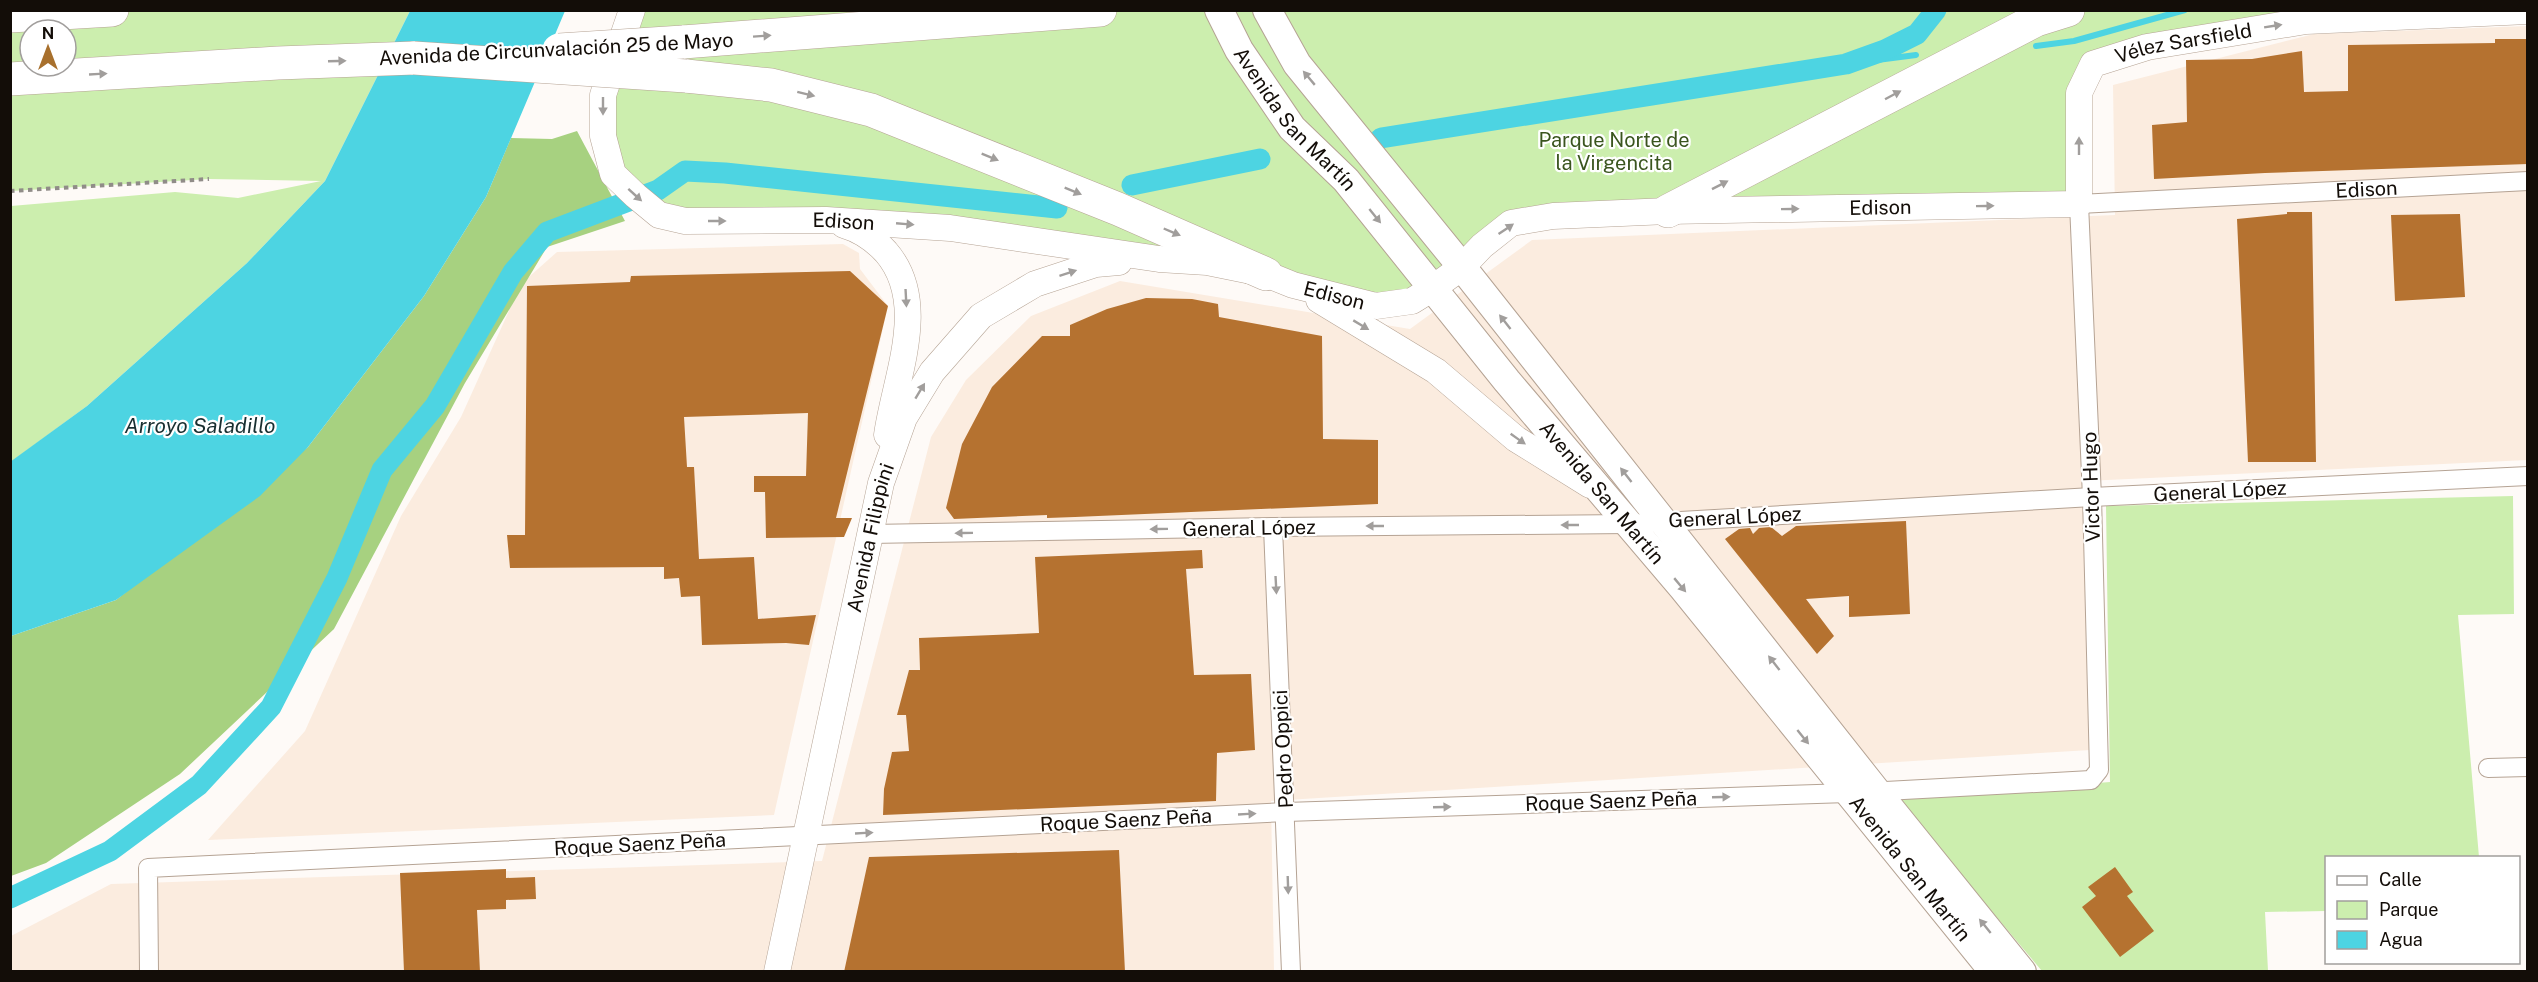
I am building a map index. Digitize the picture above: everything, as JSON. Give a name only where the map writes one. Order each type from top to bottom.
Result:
[{"type":"highway","points":[[10,16],[112,10]]},
{"type":"highway","name":"Avenida de Circunvalación 25 de Mayo","points":[[10,79],[682,42],[1100,10]]},
{"type":"highway","points":[[1668,212],[2036,20],[2068,10]]},
{"type":"highway","points":[[414,58],[686,76],[771,85],[871,110],[1118,209],[1279,279]]},
{"type":"main road","name":"Edison","points":[[632,10],[603,95],[603,136],[613,174],[659,215],[685,221],[826,220],[950,228],[1159,260],[1207,262],[1376,306],[1412,301],[1462,267],[1511,223],[1553,216],[2079,204]]},
{"type":"main road","name":"Avenida San Martín","points":[[1219,10],[1239,50],[1292,128],[1346,180],[1598,490],[2022,972]]},
{"type":"main road","name":"Avenida San Martín","points":[[1267,10],[1297,64],[1462,267],[1662,521],[1994,972]]},
{"type":"main road","name":"Vélez Sarsfield","points":[[2079,204],[2079,93],[2093,64],[2147,47],[2306,21],[2528,11]]},
{"type":"main road","points":[[826,220],[853,228],[876,240],[893,260],[907,290],[907,331],[889,417],[881,483]]},
{"type":"main road","name":"Avenida Filippini","points":[[777,972],[881,483],[904,418],[932,372],[981,316],[1035,284],[1096,264],[1159,260]]},
{"type":"main road","points":[[1279,279],[1436,371],[1516,439],[1598,490]]},
{"type":"street","name":"Edison","points":[[2079,204],[2528,181]]},
{"type":"street","name":"Victor Hugo","points":[[2079,204],[2092,497],[2098,770]]},
{"type":"street","name":"General López","points":[[870,534],[1629,524],[2092,497],[2528,476]]},
{"type":"street","name":"Pedro Oppici","points":[[1273,527],[1291,972]]},
{"type":"street","points":[[2488,768],[2528,767]]},
{"type":"street","name":"Roque Saenz Peña","points":[[149,972],[148,868],[1286,812],[1862,792],[2091,780],[2098,770]]},
{"type":"path","points":[[10,191],[209,179]]},
{"type":"shaded area","points":[[2527,26],[2527,460],[2086,481],[2090,750],[1271,801],[1274,971],[11,972],[11,936],[111,884],[822,861],[931,437],[966,380],[1031,316],[1120,281],[1410,329],[1532,240],[2115,215],[2113,85],[2314,34]]},
{"type":"shaded area","points":[[843,244],[859,253],[860,269],[888,306],[774,815],[208,840],[305,731],[401,516],[461,417],[521,284],[557,252]]},
{"type":"green space","name":"Parque Norte de la Virgencita","points":[[632,10],[2528,11],[2306,21],[2093,64],[2079,204],[1511,223],[1412,301],[1059,245],[685,221],[636,196],[603,136]]},
{"type":"green space","points":[[11,11],[410,11],[325,181],[247,263],[87,406],[11,462],[11,206],[175,192],[238,198],[321,181],[209,179],[11,191]]},
{"type":"green space","points":[[577,131],[625,221],[547,247],[465,383],[334,629],[180,774],[46,863],[11,876],[11,636],[116,600],[308,447],[424,296],[486,197],[511,138],[552,139]]},
{"type":"green space","points":[[2513,496],[2514,614],[2458,615],[2479,856],[2325,856],[2325,911],[2265,912],[2268,971],[2042,971],[1897,799],[2110,782],[2106,506]]},
{"type":"water","name":"Arroyo Saladillo","points":[[410,11],[565,11],[486,197],[424,296],[308,447],[260,496],[116,600],[11,636],[10,462],[87,406],[247,263],[325,181]]},
{"type":"building","points":[[2495,39],[2528,39],[2528,164],[2154,179],[2152,125],[2187,122],[2186,60],[2252,59],[2302,51],[2304,92],[2348,91],[2348,45],[2495,43]]},
{"type":"building","points":[[2287,212],[2312,212],[2316,462],[2248,462],[2237,219],[2287,214]]},
{"type":"building","points":[[2460,214],[2465,297],[2395,301],[2391,215]]},
{"type":"building","points":[[850,271],[888,306],[836,518],[852,518],[844,537],[766,538],[765,492],[754,492],[754,476],[806,476],[808,413],[684,417],[687,467],[694,467],[699,559],[754,557],[758,619],[816,615],[809,645],[786,643],[702,645],[700,596],[681,597],[679,578],[664,579],[664,567],[510,568],[507,535],[525,535],[527,286],[630,282],[631,276]]},
{"type":"building","points":[[1146,298],[1192,299],[1218,304],[1219,317],[1322,336],[1323,439],[1378,440],[1378,504],[1047,518],[1047,515],[954,519],[946,508],[962,444],[992,387],[1042,336],[1070,336],[1070,325],[1107,309]]},
{"type":"building","points":[[1906,521],[1910,614],[1849,617],[1849,596],[1806,599],[1834,636],[1817,654],[1725,539],[1739,529],[1750,528],[1753,534],[1759,528],[1771,527],[1782,536],[1796,526]]},
{"type":"building","points":[[1202,550],[1203,568],[1186,569],[1194,675],[1251,674],[1255,750],[1217,753],[1216,801],[883,815],[884,789],[892,752],[909,751],[906,715],[897,715],[909,670],[920,670],[919,638],[1039,633],[1035,557]]},
{"type":"building","points":[[1119,850],[1125,972],[844,972],[869,857]]},
{"type":"building","points":[[2115,867],[2133,892],[2127,896],[2154,931],[2120,957],[2082,907],[2096,896],[2088,887]]},
{"type":"building","points":[[506,869],[506,878],[535,877],[536,899],[506,900],[506,909],[477,910],[480,972],[404,972],[400,873]]},
{"type":"waterway","points":[[1381,138],[1846,64],[1885,50],[1917,34],[1936,10]]},
{"type":"waterway","points":[[2036,46],[2074,41],[2185,10]]},
{"type":"waterway","points":[[1846,64],[1916,55]]},
{"type":"waterway","points":[[1132,185],[1260,159]]},
{"type":"waterway","points":[[10,898],[110,851],[199,785],[271,707],[337,578],[382,470],[435,406],[513,272],[547,232],[658,190],[685,171],[725,173],[1057,208]]}]
